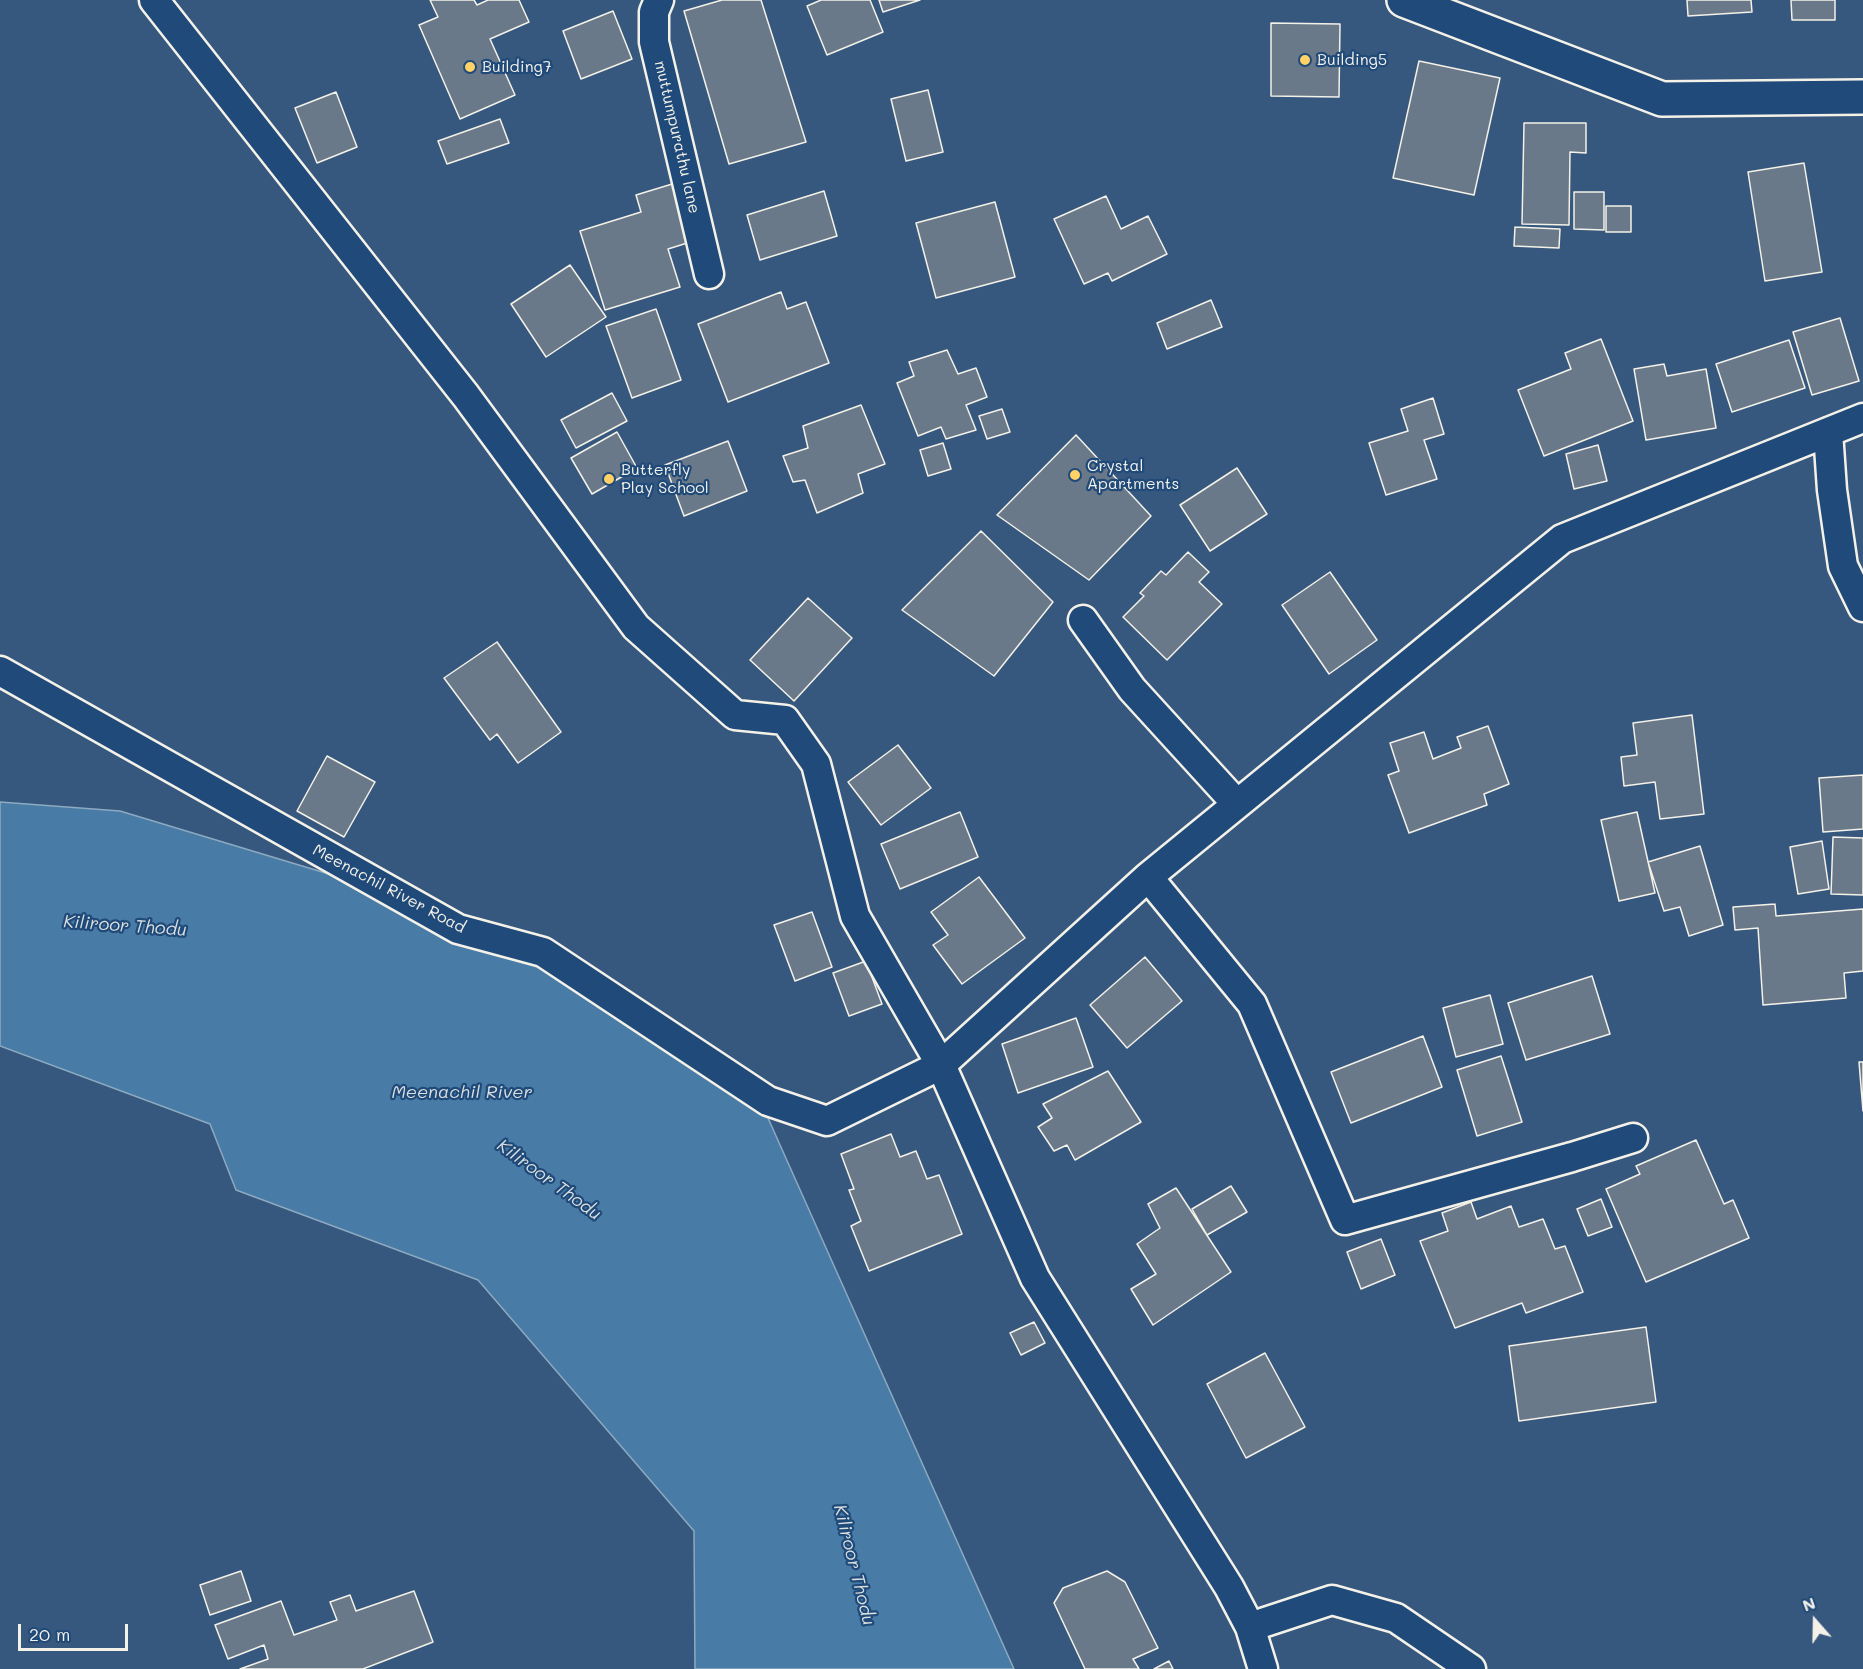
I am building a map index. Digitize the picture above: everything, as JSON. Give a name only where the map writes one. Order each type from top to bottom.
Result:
[{"type":"main road","points":[[1404,0],[1662,99],[1863,97]]},
{"type":"street","points":[[154,0],[466,396],[636,627],[735,715],[785,720],[816,764],[855,916],[941,1065],[1035,1278],[1229,1587],[1250,1627],[1263,1669]]},
{"type":"street","name":"muttumpurathu lane","points":[[658,0],[654,12],[654,42],[709,274]]},
{"type":"street","name":"Meenachil River Road","points":[[0,671],[458,929],[543,952],[768,1101],[826,1121],[941,1065],[1148,877],[1562,539],[1863,418]]},
{"type":"street","points":[[1828,432],[1832,490],[1843,566],[1863,607]]},
{"type":"street","points":[[1083,620],[1132,689],[1236,803]]},
{"type":"street","points":[[1148,877],[1252,1004],[1345,1220],[1572,1157],[1634,1137]]},
{"type":"street","points":[[1250,1627],[1332,1600],[1396,1618],[1470,1669]]},
{"type":"water","name":"Meenachil River","points":[[0,802],[120,811],[544,939],[768,1118],[1014,1669],[695,1669],[694,1531],[478,1280],[236,1190],[210,1124],[0,1046]]},
{"type":"building","name":"Building7","points":[[430,0],[474,0],[477,5],[488,0],[519,0],[529,22],[490,39],[515,95],[460,119],[419,25],[438,17]]},
{"type":"building","points":[[722,0],[761,0],[806,142],[729,164],[684,11]]},
{"type":"building","points":[[821,0],[870,0],[883,32],[827,55],[807,6]]},
{"type":"building","points":[[879,0],[920,0],[883,12]]},
{"type":"building","points":[[1687,0],[1751,0],[1752,12],[1688,16]]},
{"type":"building","points":[[1791,0],[1835,0],[1835,20],[1792,20]]},
{"type":"building","points":[[613,11],[632,59],[581,79],[563,31]]},
{"type":"building","name":"Building5","points":[[1271,23],[1340,24],[1339,97],[1271,96]]},
{"type":"building","points":[[1419,61],[1500,78],[1474,195],[1393,178]]},
{"type":"building","points":[[928,90],[943,152],[906,161],[891,99]]},
{"type":"building","points":[[336,92],[357,147],[317,163],[295,108]]},
{"type":"building","points":[[500,119],[509,143],[447,164],[438,141]]},
{"type":"building","points":[[1524,123],[1586,123],[1586,153],[1570,152],[1569,225],[1522,224]]},
{"type":"building","points":[[1804,163],[1822,272],[1765,281],[1748,172]]},
{"type":"building","points":[[682,181],[700,239],[668,249],[680,287],[605,310],[580,231],[641,212],[636,195]]},
{"type":"building","points":[[824,191],[837,236],[760,260],[747,215]]},
{"type":"building","points":[[1574,192],[1604,192],[1604,230],[1574,229]]},
{"type":"building","points":[[1106,196],[1121,229],[1148,216],[1167,254],[1112,281],[1108,273],[1084,284],[1054,219]]},
{"type":"building","points":[[995,202],[1015,277],[936,298],[916,223]]},
{"type":"building","points":[[1606,206],[1631,206],[1631,232],[1606,232]]},
{"type":"building","points":[[1515,227],[1560,229],[1559,248],[1514,246]]},
{"type":"building","points":[[570,265],[606,317],[546,357],[511,304]]},
{"type":"building","points":[[781,292],[787,309],[806,302],[829,363],[728,402],[698,324]]},
{"type":"building","points":[[1211,300],[1222,327],[1167,349],[1157,323]]},
{"type":"building","points":[[656,309],[681,380],[632,398],[606,326]]},
{"type":"building","points":[[1840,318],[1859,381],[1812,395],[1793,332]]},
{"type":"building","points":[[1601,339],[1633,421],[1544,456],[1518,390],[1571,369],[1565,353]]},
{"type":"building","points":[[1789,340],[1805,388],[1732,412],[1716,364]]},
{"type":"building","points":[[947,350],[958,374],[976,368],[987,397],[966,405],[976,430],[946,439],[941,427],[918,436],[897,383],[914,376],[909,362]]},
{"type":"building","points":[[1664,364],[1667,376],[1706,369],[1716,428],[1646,440],[1634,369]]},
{"type":"building","points":[[612,393],[627,421],[576,448],[561,420]]},
{"type":"building","points":[[1433,398],[1444,434],[1424,440],[1437,479],[1386,495],[1369,443],[1408,431],[1401,409]]},
{"type":"building","points":[[861,405],[885,464],[858,474],[863,493],[817,513],[805,480],[793,482],[783,456],[808,448],[803,426]]},
{"type":"building","points":[[1002,409],[1010,432],[987,439],[979,416]]},
{"type":"building","points":[[617,432],[637,468],[592,494],[571,458]]},
{"type":"building","name":"Crystal Apartments","points":[[1076,435],[1151,516],[1089,580],[997,515]]},
{"type":"building","points":[[728,441],[747,491],[684,516],[665,465]]},
{"type":"building","points":[[943,443],[951,469],[928,476],[920,450]]},
{"type":"building","points":[[1598,445],[1607,481],[1574,489],[1566,454]]},
{"type":"building","points":[[1237,468],[1267,514],[1210,551],[1180,505]]},
{"type":"building","points":[[981,531],[1053,602],[994,676],[902,610]]},
{"type":"building","points":[[1188,552],[1209,572],[1199,582],[1222,604],[1167,660],[1123,617],[1144,596],[1140,593],[1161,571],[1166,575]]},
{"type":"building","points":[[1330,572],[1377,640],[1329,674],[1282,605]]},
{"type":"building","points":[[808,598],[852,638],[794,701],[750,660]]},
{"type":"building","points":[[497,642],[561,732],[518,763],[497,734],[490,740],[444,678]]},
{"type":"building","points":[[1692,715],[1704,814],[1660,819],[1655,782],[1624,786],[1621,757],[1637,755],[1633,723]]},
{"type":"building","points":[[1488,726],[1509,784],[1484,794],[1487,805],[1409,833],[1388,775],[1399,771],[1390,743],[1424,732],[1433,759],[1461,748],[1457,737]]},
{"type":"building","points":[[898,745],[931,788],[881,825],[848,782]]},
{"type":"building","points":[[327,756],[375,782],[344,837],[297,811]]},
{"type":"building","points":[[1863,775],[1863,829],[1823,832],[1819,778]]},
{"type":"building","points":[[960,812],[978,857],[900,889],[881,844]]},
{"type":"building","points":[[1637,812],[1655,893],[1619,901],[1601,820]]},
{"type":"building","points":[[1833,837],[1863,838],[1863,895],[1831,894]]},
{"type":"building","points":[[1822,841],[1829,889],[1798,894],[1790,847]]},
{"type":"building","points":[[1700,846],[1723,925],[1689,936],[1680,907],[1664,911],[1648,862]]},
{"type":"building","points":[[979,877],[1025,938],[962,984],[933,945],[948,935],[931,912]]},
{"type":"building","points":[[1775,904],[1776,916],[1863,909],[1863,971],[1844,973],[1846,998],[1763,1005],[1758,928],[1735,930],[1733,907]]},
{"type":"building","points":[[812,912],[832,967],[795,981],[774,925]]},
{"type":"building","points":[[1145,957],[1182,1001],[1127,1048],[1090,1005]]},
{"type":"building","points":[[866,961],[882,1004],[849,1016],[833,973]]},
{"type":"building","points":[[1592,976],[1610,1034],[1526,1060],[1508,1003]]},
{"type":"building","points":[[1490,995],[1503,1044],[1456,1057],[1443,1008]]},
{"type":"building","points":[[1076,1018],[1093,1067],[1018,1093],[1002,1044]]},
{"type":"building","points":[[1423,1036],[1442,1087],[1351,1123],[1331,1072]]},
{"type":"building","points":[[1501,1056],[1522,1122],[1477,1136],[1457,1070]]},
{"type":"building","points":[[1859,1062],[1863,1062],[1863,1111]]},
{"type":"building","points":[[1108,1071],[1141,1122],[1075,1160],[1067,1145],[1054,1151],[1038,1127],[1052,1118],[1043,1104]]},
{"type":"building","points":[[891,1134],[900,1157],[916,1151],[927,1179],[939,1175],[962,1234],[869,1271],[851,1226],[861,1221],[849,1190],[854,1189],[841,1154]]},
{"type":"building","points":[[1696,1140],[1724,1204],[1733,1200],[1749,1238],[1646,1282],[1606,1189],[1640,1174],[1636,1166]]},
{"type":"building","points":[[1231,1186],[1247,1212],[1207,1235],[1192,1209]]},
{"type":"building","points":[[1176,1188],[1231,1272],[1153,1325],[1131,1289],[1156,1274],[1137,1244],[1160,1228],[1148,1204]]},
{"type":"building","points":[[1601,1199],[1612,1227],[1588,1236],[1577,1209]]},
{"type":"building","points":[[1471,1202],[1477,1219],[1511,1206],[1519,1227],[1543,1219],[1555,1249],[1565,1246],[1583,1292],[1526,1313],[1522,1303],[1455,1328],[1420,1241],[1448,1231],[1442,1213]]},
{"type":"building","points":[[1381,1239],[1395,1275],[1361,1289],[1347,1252]]},
{"type":"building","points":[[1034,1322],[1045,1343],[1021,1355],[1010,1333]]},
{"type":"building","points":[[1646,1327],[1656,1402],[1519,1421],[1509,1346]]},
{"type":"building","points":[[1265,1353],[1305,1427],[1246,1458],[1207,1384]]},
{"type":"building","points":[[241,1571],[251,1601],[210,1615],[200,1585]]},
{"type":"building","points":[[1107,1571],[1125,1582],[1158,1648],[1133,1659],[1139,1669],[1085,1669],[1054,1603],[1063,1588]]},
{"type":"building","points":[[414,1591],[433,1642],[363,1669],[240,1669],[268,1659],[264,1645],[228,1659],[215,1625],[281,1601],[294,1635],[337,1620],[330,1602],[350,1595],[356,1611]]},
{"type":"building","points":[[1169,1661],[1173,1669],[1154,1669]]},
{"type":"place","name":"Building5","points":[[1305,60]]},
{"type":"place","name":"Building7","points":[[470,67]]},
{"type":"place","name":"Crystal Apartments","points":[[1075,475]]},
{"type":"place","name":"Butterfly Play School","points":[[609,479]]},
{"type":"water label","name":"Kiliroor Thodu","points":[[125,926]]},
{"type":"water label","name":"Kiliroor Thodu","points":[[549,1180]]},
{"type":"water label","name":"Kiliroor Thodu","points":[[854,1565]]}]
